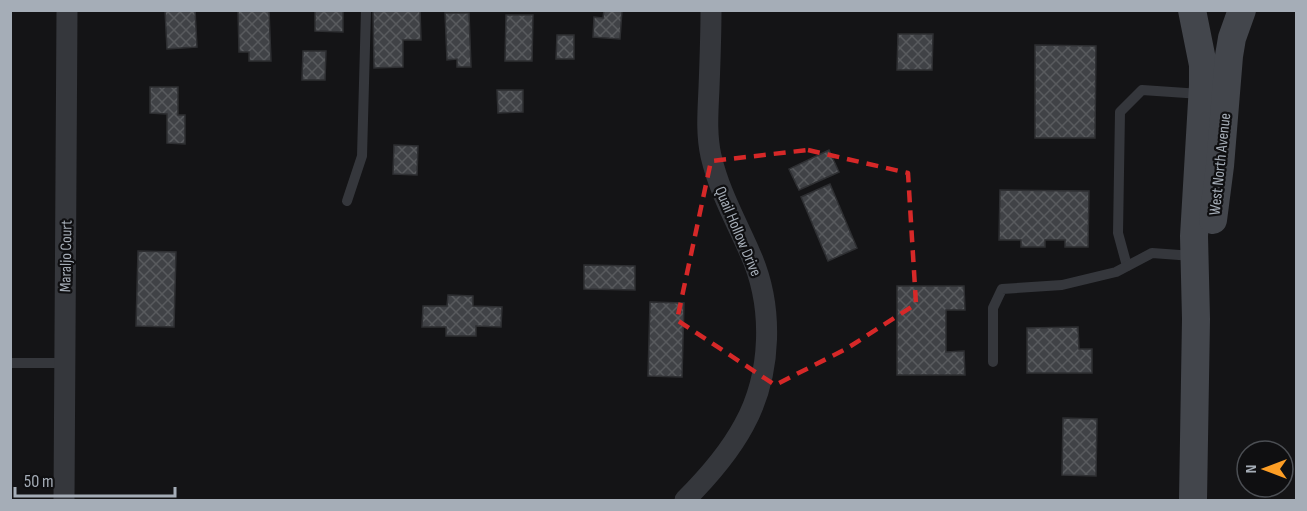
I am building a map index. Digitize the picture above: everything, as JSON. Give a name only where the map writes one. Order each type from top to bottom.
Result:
[{"type":"main road","name":"West North Avenue","points":[[1192,10],[1203,65],[1194,256],[1196,319],[1193,501]]},
{"type":"main road","points":[[1206,10],[1226,10]]},
{"type":"main road","name":"West North Avenue","points":[[1196,319],[1220,166],[1229,56],[1232,38],[1242,10]]},
{"type":"street","name":"Maraljo Court","points":[[64,501],[67,10]]},
{"type":"street","name":"Quail Hollow Drive","points":[[685,501],[725,455],[744,426],[757,396],[764,365],[767,333],[760,281],[717,180],[710,154],[708,122],[711,10]]},
{"type":"lane","points":[[347,201],[362,156],[366,10]]},
{"type":"lane","points":[[1127,266],[1118,233],[1120,112],[1142,90],[1203,94]]},
{"type":"lane","points":[[993,362],[993,309],[1002,289],[1062,285],[1116,272],[1152,253],[1194,256]]},
{"type":"lane","points":[[10,363],[65,363]]},
{"type":"highlighted area","points":[[808,150],[908,173],[916,304],[846,349],[775,385],[677,320],[711,161]]},
{"type":"building","points":[[165,10],[195,10],[197,47],[167,49]]},
{"type":"building","points":[[238,10],[269,10],[271,61],[249,61],[249,52],[239,52]]},
{"type":"building","points":[[315,10],[343,10],[343,32],[315,31]]},
{"type":"building","points":[[373,10],[420,10],[421,40],[403,40],[403,67],[374,68]]},
{"type":"building","points":[[604,10],[622,10],[620,39],[593,37],[594,17],[603,18]]},
{"type":"building","points":[[445,13],[469,13],[471,67],[457,67],[457,59],[447,60]]},
{"type":"building","points":[[506,15],[533,15],[532,61],[505,61]]},
{"type":"building","points":[[898,34],[933,34],[932,70],[897,70]]},
{"type":"building","points":[[557,35],[574,35],[574,59],[556,59]]},
{"type":"building","points":[[1035,45],[1096,46],[1095,138],[1035,138]]},
{"type":"building","points":[[303,51],[326,51],[325,80],[302,80]]},
{"type":"building","points":[[150,87],[178,87],[178,115],[185,115],[185,144],[167,143],[167,114],[150,113]]},
{"type":"building","points":[[497,90],[523,90],[523,112],[498,113]]},
{"type":"building","points":[[394,145],[418,146],[417,175],[393,174]]},
{"type":"building","points":[[829,150],[839,172],[799,190],[789,169]]},
{"type":"building","points":[[830,184],[857,248],[828,261],[801,197]]},
{"type":"building","points":[[1000,190],[1089,191],[1088,247],[1065,247],[1065,240],[1045,240],[1045,247],[1021,247],[1021,240],[999,240]]},
{"type":"building","points":[[138,251],[176,252],[174,327],[136,326]]},
{"type":"building","points":[[584,265],[635,266],[635,290],[584,289]]},
{"type":"building","points":[[897,286],[964,286],[965,310],[946,310],[946,352],[964,351],[965,375],[897,375]]},
{"type":"building","points":[[448,295],[473,296],[473,306],[502,307],[501,327],[476,326],[476,336],[446,336],[446,327],[422,327],[423,306],[447,306]]},
{"type":"building","points":[[650,302],[684,303],[682,377],[648,376]]},
{"type":"building","points":[[1078,327],[1079,349],[1092,349],[1092,373],[1027,373],[1027,328]]},
{"type":"building","points":[[1063,418],[1097,419],[1096,476],[1062,475]]}]
